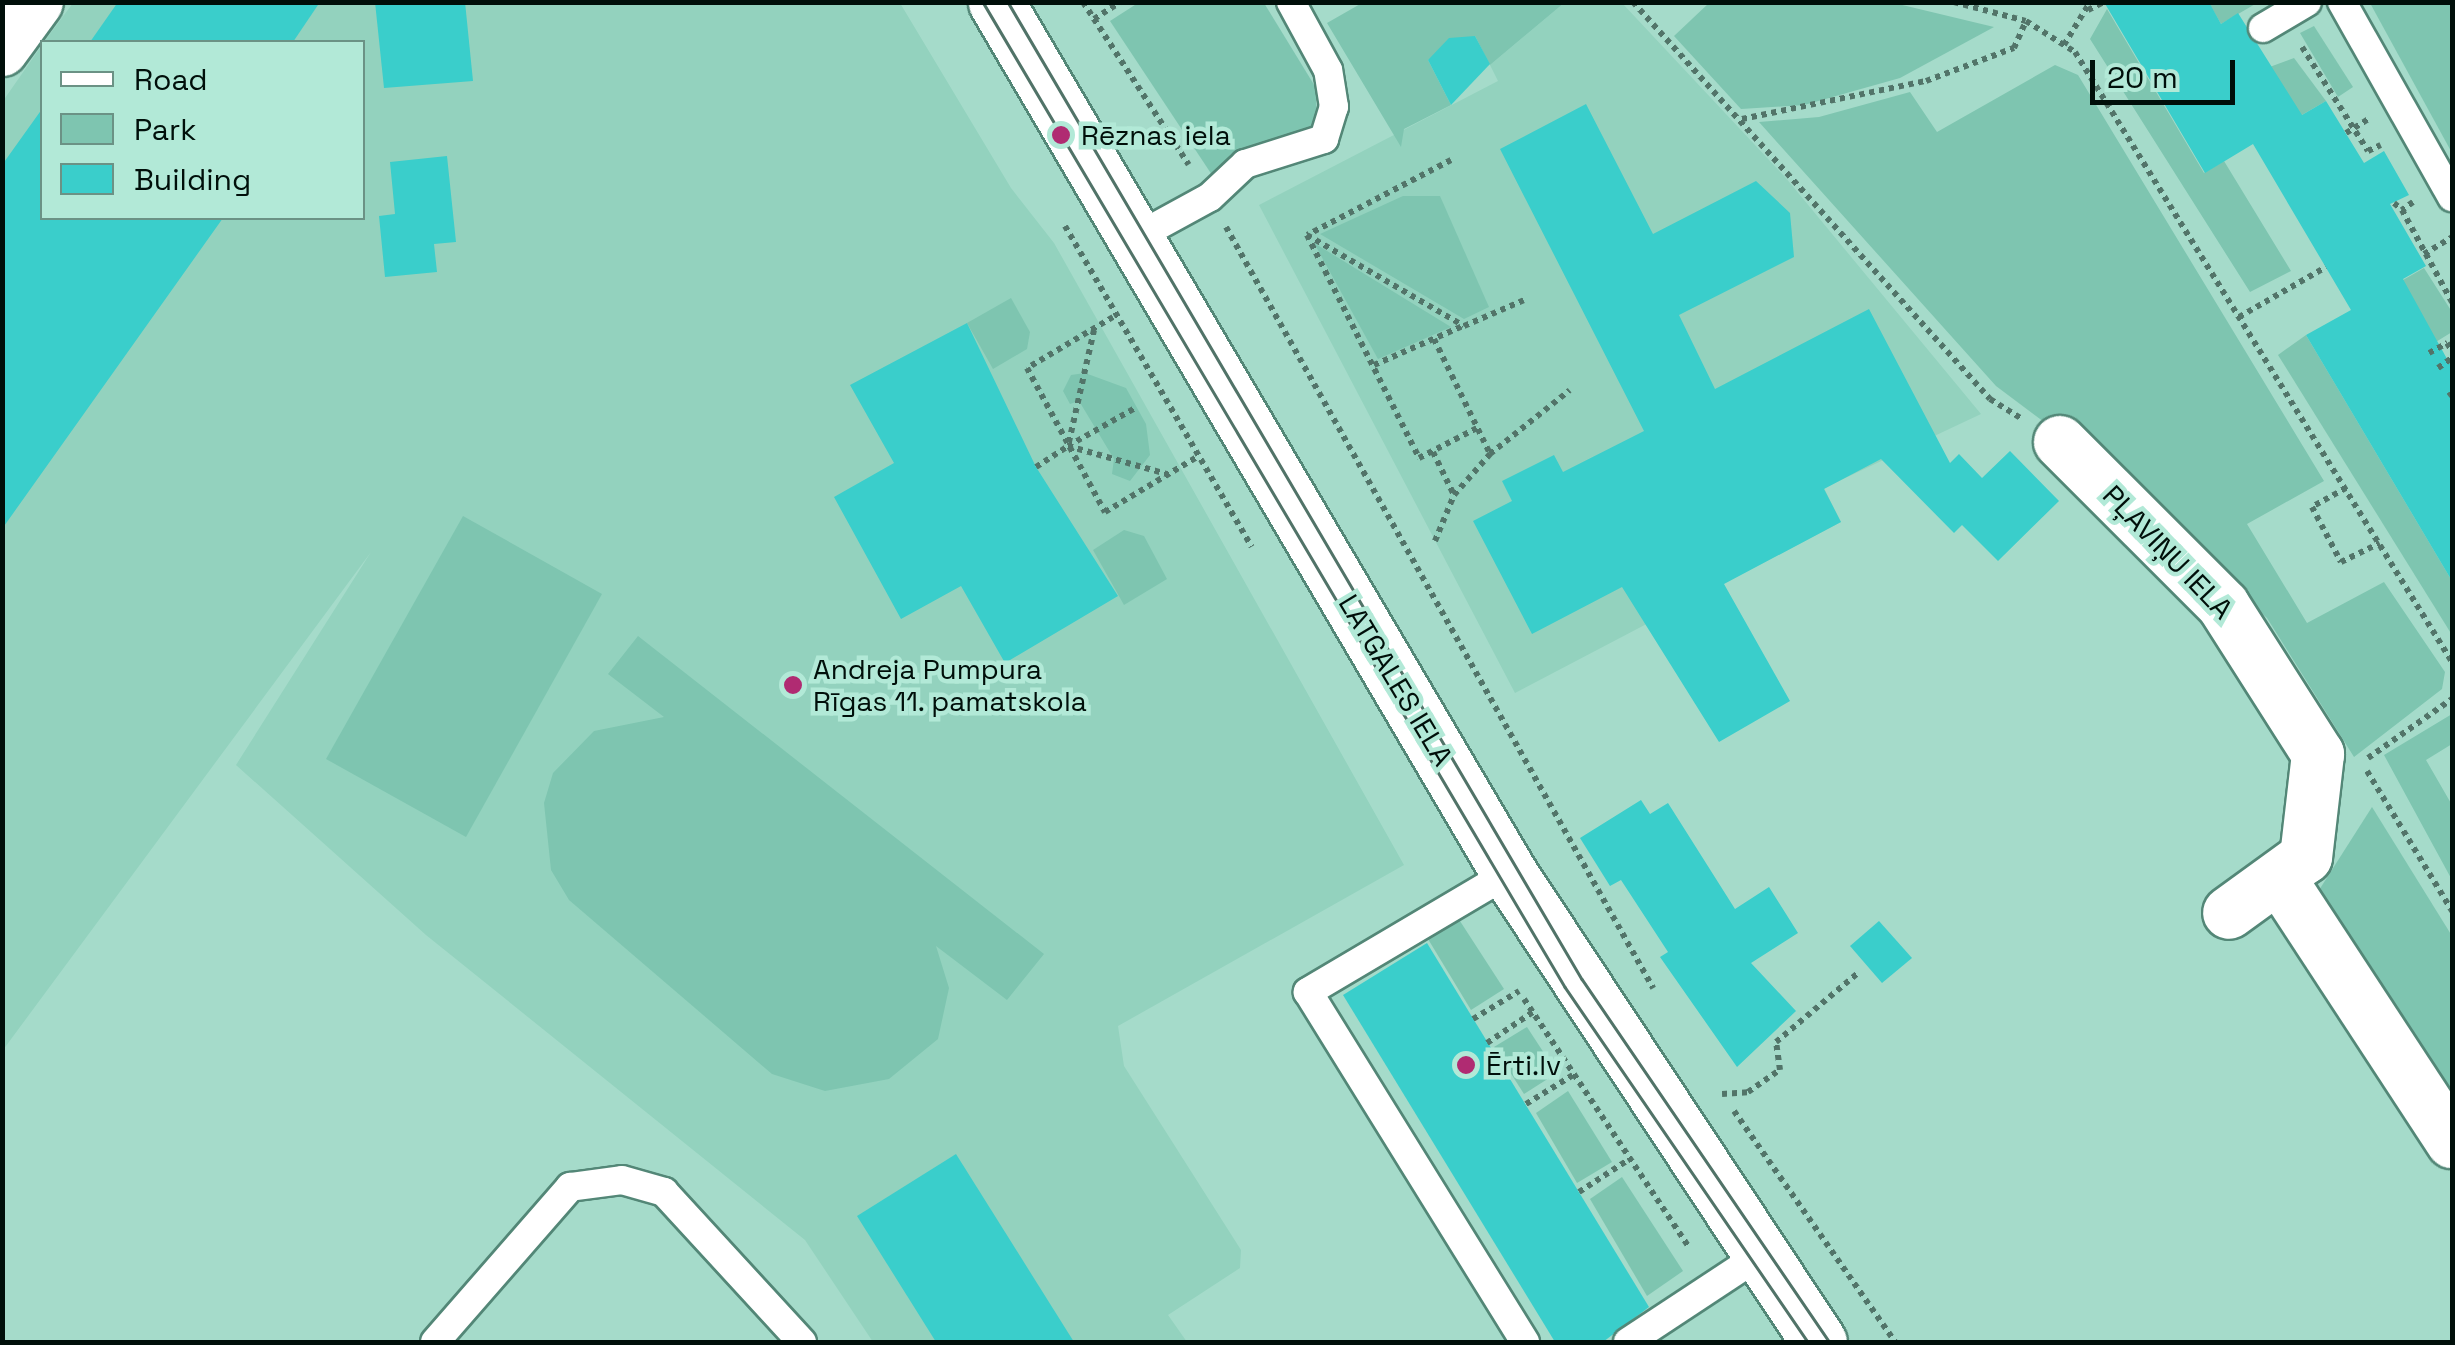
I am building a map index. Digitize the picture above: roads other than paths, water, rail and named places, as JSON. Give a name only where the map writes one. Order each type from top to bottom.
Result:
[{"type":"street","points":[[2,50],[37,2]]},
{"type":"street","name":"LATGALES IELA","points":[[996,2],[1509,873],[1819,1342]]},
{"type":"street","name":"PĻAVIŅU IELA","points":[[2060,442],[2224,605],[2310,737],[2318,818],[2306,857],[2282,882],[2229,914]]},
{"type":"street","points":[[2282,882],[2452,1142]]},
{"type":"lane","points":[[1136,238],[1210,198],[1244,164],[1324,139],[1334,107],[1328,70],[1291,2]]},
{"type":"lane","points":[[2342,2],[2452,197]]},
{"type":"lane","points":[[1509,873],[1308,992],[1526,1342]]},
{"type":"lane","points":[[435,1342],[570,1187],[622,1180],[664,1192],[802,1342]]},
{"type":"lane","points":[[1628,1342],[1760,1255]]},
{"type":"tram line","points":[[983,2],[1565,987],[1808,1342]]},
{"type":"tram line","points":[[1008,2],[1582,979],[1830,1342]]},
{"type":"place","name":"Rēznas iela","points":[[1061,135]]},
{"type":"place","name":"Andreja Pumpura Rīgas 11. pamatskola","points":[[793,685]]},
{"type":"place","name":"Ērti.lv","points":[[1466,1065]]}]
